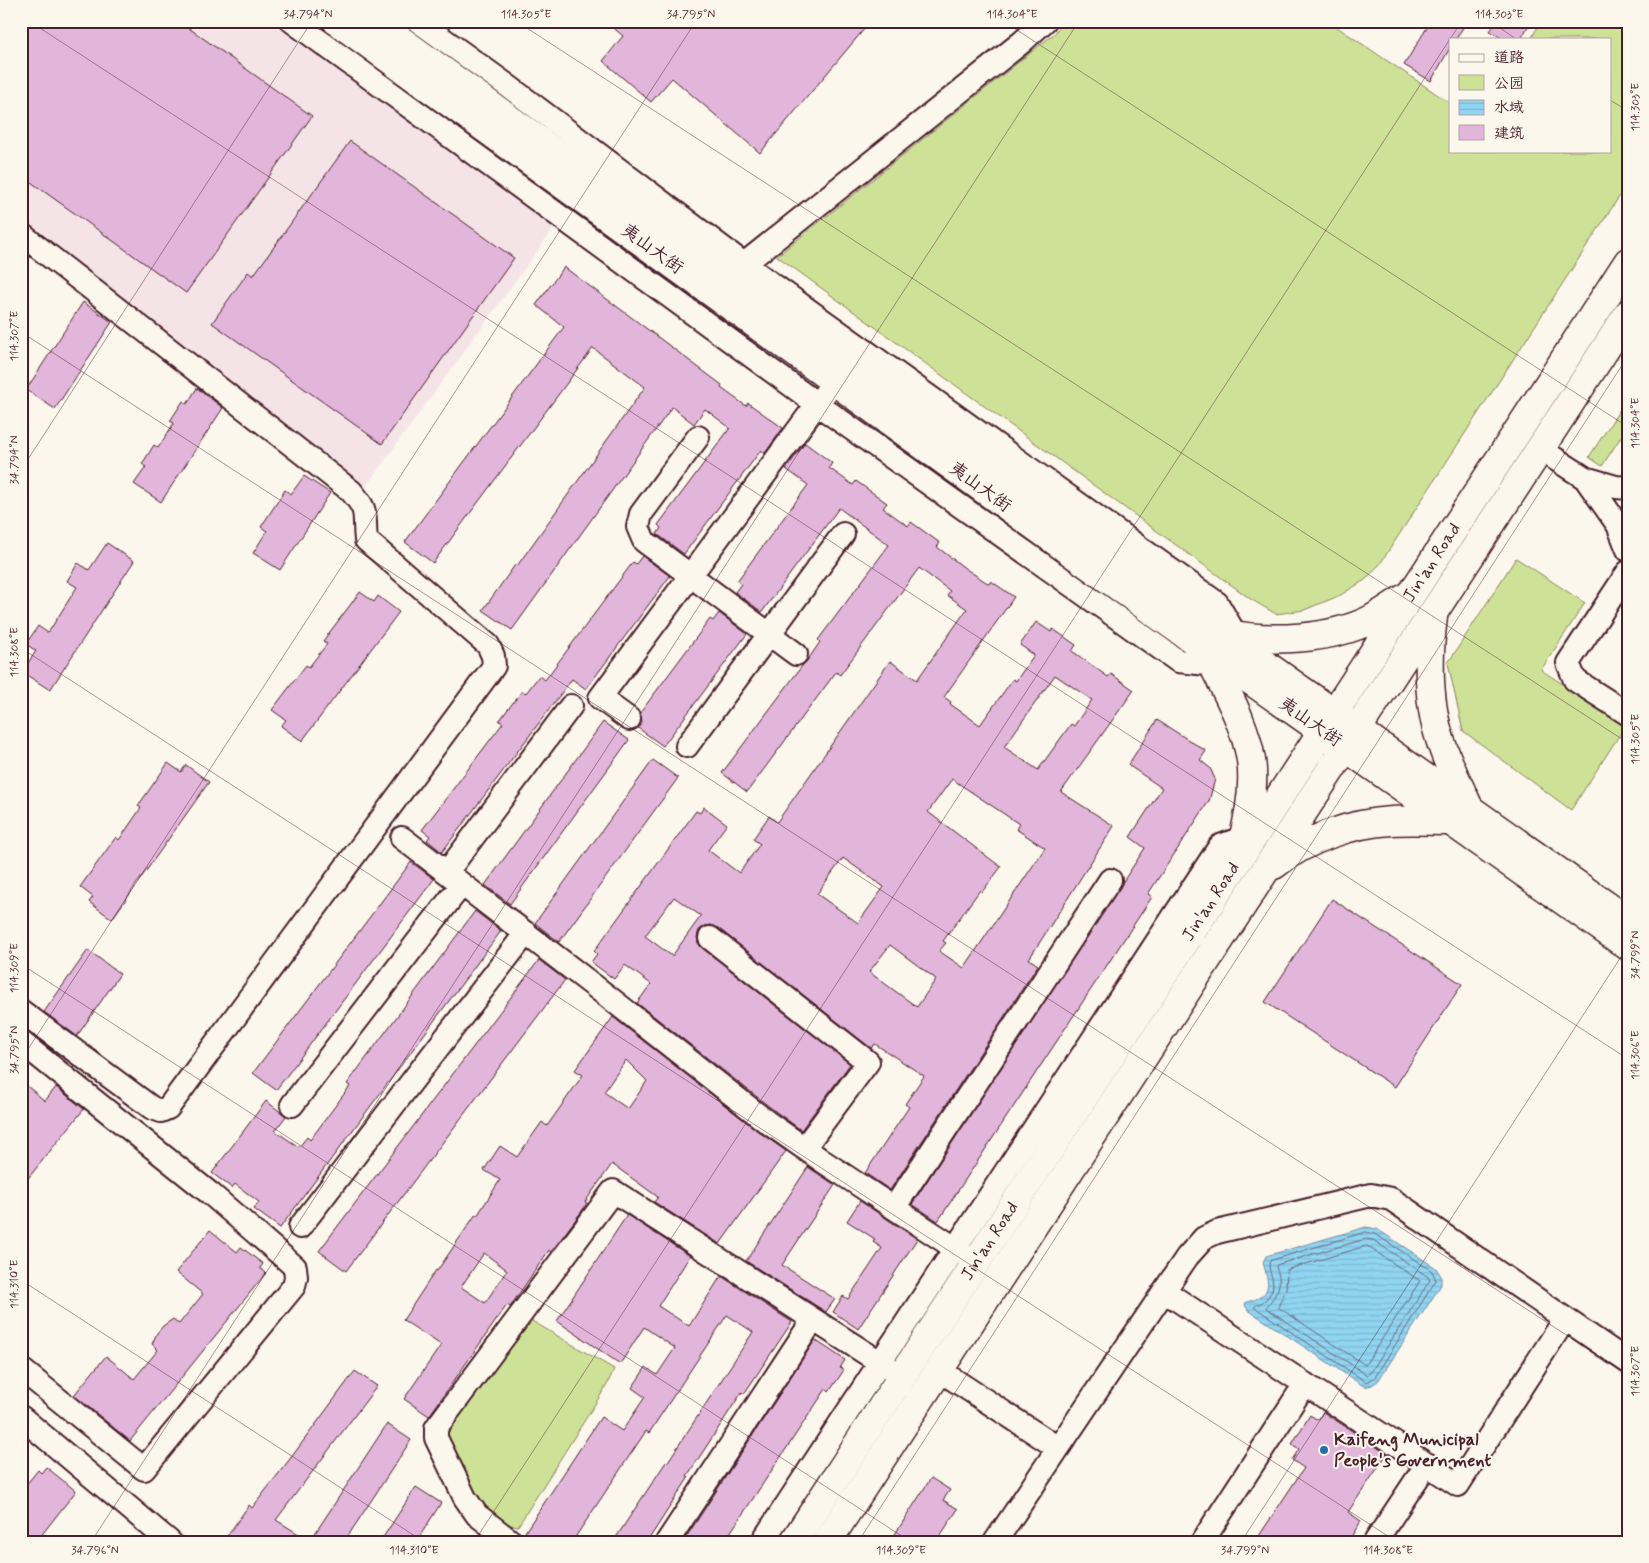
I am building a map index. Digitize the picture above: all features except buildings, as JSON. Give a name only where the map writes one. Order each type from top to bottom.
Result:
[{"type":"main road","name":"夷山大街","points":[[337,21],[834,381],[1224,649],[1460,815],[1628,946]]},
{"type":"main road","name":"夷山大街","points":[[374,21],[1224,649]]},
{"type":"main road","name":"Jin'an Road","points":[[794,1542],[891,1370],[966,1255],[1329,722],[1628,262]]},
{"type":"main road","name":"Jin'an Road","points":[[827,1542],[1628,314]]},
{"type":"main road","points":[[1246,844],[1251,796],[1251,760],[1240,722],[1224,649],[1276,638],[1341,631],[1371,619],[1412,594]]},
{"type":"main road","points":[[1263,874],[1287,855],[1303,846],[1325,836],[1357,826],[1460,815],[1433,711],[1429,677],[1429,651],[1434,612]]},
{"type":"main road","name":"夷山大街","points":[[1460,815],[1628,921]]},
{"type":"street","points":[[292,21],[817,404],[1178,661],[1224,649],[1217,603],[744,264],[508,86],[418,21]]},
{"type":"street","points":[[744,264],[1022,42],[1045,21]]},
{"type":"street","points":[[21,234],[350,491],[361,503],[366,514],[364,527],[366,540],[488,645],[493,656],[494,666],[168,1108],[161,1111],[152,1108],[21,1011]]},
{"type":"street","points":[[628,719],[600,698],[834,381]]},
{"type":"street","points":[[698,437],[641,514],[638,527],[644,541],[796,654]]},
{"type":"street","points":[[1540,449],[1585,478],[1616,487],[1628,488]]},
{"type":"street","points":[[1585,478],[1618,525],[1628,550]]},
{"type":"street","points":[[687,746],[843,534]]},
{"type":"street","points":[[1628,572],[1568,663],[1575,680],[1628,714]]},
{"type":"street","points":[[292,1105],[454,878],[571,706]]},
{"type":"street","points":[[402,838],[611,998],[767,1122],[966,1255]]},
{"type":"street","points":[[894,1208],[1110,880]]},
{"type":"street","points":[[300,1226],[526,933]]},
{"type":"street","points":[[710,938],[868,1062],[804,1148]]},
{"type":"street","points":[[21,1042],[212,1194],[295,1267],[296,1277],[294,1286],[144,1469],[21,1369]]},
{"type":"street","points":[[512,1542],[477,1515],[469,1504],[436,1438],[436,1428],[614,1191],[891,1370],[762,1542]]},
{"type":"street","points":[[995,1542],[1187,1257],[1204,1238],[1217,1232],[1372,1195],[1391,1199],[1628,1362]]},
{"type":"street","points":[[1164,1291],[1458,1485],[1565,1319]]},
{"type":"street","points":[[667,1542],[813,1320]]},
{"type":"street","points":[[939,1370],[1058,1448]]},
{"type":"street","points":[[1202,1542],[1305,1384]]},
{"type":"street","points":[[21,1417],[170,1542]]},
{"type":"street","points":[[1375,1542],[1427,1464]]},
{"type":"shaded area","points":[[21,21],[270,21],[554,228],[364,489],[21,217]]},
{"type":"green space","points":[[1063,21],[1328,21],[1449,102],[1449,152],[1612,152],[1612,38],[1532,38],[1541,21],[1628,21],[1628,183],[1380,564],[1365,580],[1339,596],[1304,610],[1276,614],[1252,600],[777,256],[1055,33]]},
{"type":"green space","points":[[1628,397],[1628,426],[1602,466],[1589,457]]},
{"type":"green space","points":[[1516,558],[1585,603],[1541,670],[1626,725],[1571,810],[1463,731],[1448,663]]},
{"type":"green space","points":[[528,1321],[532,1321],[614,1369],[607,1385],[518,1526],[504,1524],[476,1499],[446,1433]]},
{"type":"water","points":[[1366,1227],[1377,1229],[1436,1268],[1441,1276],[1441,1285],[1378,1381],[1365,1387],[1248,1310],[1245,1305],[1246,1302],[1263,1295],[1267,1288],[1267,1276],[1263,1262],[1266,1256]]},
{"type":"place","name":"Kaifeng Municipal People's Government","points":[[1324,1450]]}]
